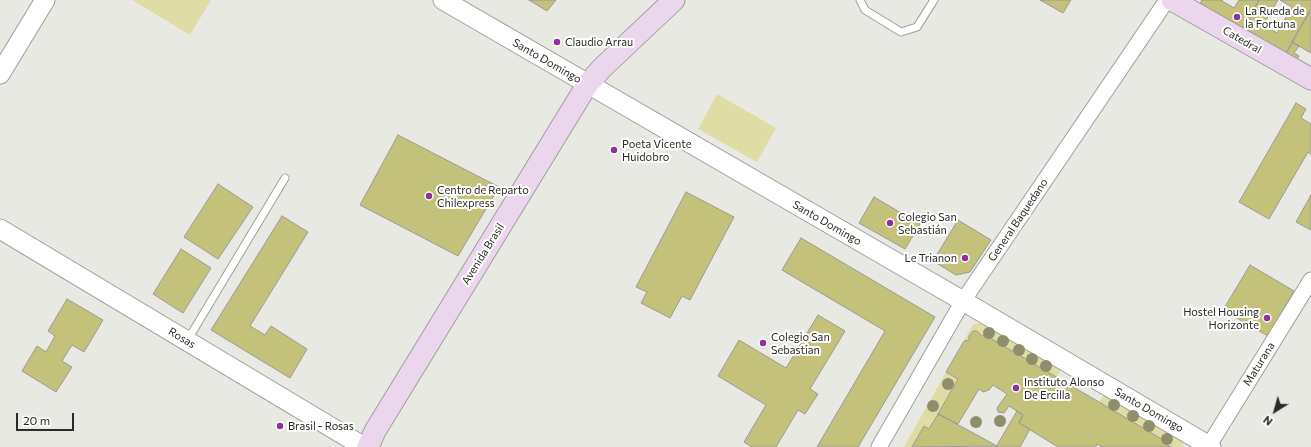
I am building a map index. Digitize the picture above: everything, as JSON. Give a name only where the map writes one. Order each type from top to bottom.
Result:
[{"type":"main road","name":"Avenida Brasil","points":[[368,447],[374,431],[587,85],[674,0]]},
{"type":"main road","name":"Catedral","points":[[1172,0],[1311,79]]},
{"type":"street","points":[[0,74],[45,0]]},
{"type":"street","name":"Santo Domingo","points":[[443,0],[587,85],[964,301],[1209,446]]},
{"type":"street","name":"General Baquedano","points":[[879,447],[964,301],[1167,0]]},
{"type":"street","name":"Rosas","points":[[0,229],[364,447]]},
{"type":"street","name":"Maturana","points":[[1209,446],[1311,280]]},
{"type":"lane","points":[[860,0],[865,10],[901,32],[917,27],[934,0]]},
{"type":"lane","points":[[187,341],[285,178]]},
{"type":"shaded area","points":[[132,0],[211,0],[190,35]]},
{"type":"shaded area","points":[[717,94],[776,128],[757,162],[698,129]]},
{"type":"shaded area","points":[[984,323],[1062,368],[1057,377],[985,335],[982,336],[977,331],[971,332],[969,340],[964,341],[973,324]]},
{"type":"shaded area","points":[[946,372],[958,379],[929,429],[924,426],[912,447],[904,447]]},
{"type":"shaded area","points":[[1105,393],[1185,441],[1182,447],[1171,447],[1165,444],[1167,441],[1099,402]]},
{"type":"building","points":[[529,0],[556,0],[547,11]]},
{"type":"building","points":[[1040,0],[1071,0],[1063,13]]},
{"type":"building","points":[[1202,0],[1223,0],[1222,1],[1234,8],[1239,0],[1259,0],[1240,34],[1197,9]]},
{"type":"building","points":[[1259,0],[1278,0],[1263,25],[1277,33],[1292,7],[1280,0],[1311,0],[1311,9],[1283,59],[1240,34]]},
{"type":"building","points":[[1309,12],[1311,13],[1311,53],[1292,42]]},
{"type":"building","points":[[1292,42],[1299,46],[1294,53],[1299,56],[1295,63],[1284,57]]},
{"type":"building","points":[[1296,103],[1306,109],[1301,118],[1311,124],[1311,154],[1308,152],[1269,219],[1239,202]]},
{"type":"building","name":"Centro de Reparto Chilexpress","points":[[398,135],[499,187],[458,256],[360,205]]},
{"type":"building","points":[[218,184],[253,207],[218,259],[184,237]]},
{"type":"building","points":[[686,192],[734,217],[690,300],[682,296],[670,318],[641,303],[647,292],[636,287]]},
{"type":"building","points":[[1311,195],[1311,230],[1296,222]]},
{"type":"building","name":"Colegio San Sebastián","points":[[874,197],[920,224],[905,249],[859,223]]},
{"type":"building","points":[[282,216],[308,232],[250,326],[265,335],[271,326],[307,349],[290,378],[211,330]]},
{"type":"building","points":[[958,220],[991,240],[970,272],[956,275],[933,261]]},
{"type":"building","points":[[801,238],[935,317],[858,447],[817,447],[885,331],[782,270]]},
{"type":"building","points":[[181,249],[211,268],[183,313],[153,294]]},
{"type":"building","points":[[1250,265],[1294,291],[1268,336],[1223,310]]},
{"type":"building","points":[[67,299],[103,320],[84,352],[72,345],[62,361],[72,367],[56,392],[22,371],[37,346],[46,352],[55,336],[48,331]]},
{"type":"building","points":[[818,315],[845,331],[810,389],[818,394],[805,414],[798,410],[776,447],[752,447],[744,442],[766,405],[718,376],[739,340],[786,368]]},
{"type":"building","points":[[973,331],[977,331],[982,336],[985,335],[1167,442],[1165,444],[1171,447],[1102,447],[1097,444],[1096,447],[1058,447],[1019,423],[1023,415],[1009,406],[1004,413],[998,412],[997,408],[1007,394],[993,385],[989,390],[983,392],[979,389],[958,424],[938,414],[958,379],[946,372],[964,341],[969,340],[969,336]]},
{"type":"building","points":[[1017,411],[1023,415],[1019,423],[1030,429],[1020,447],[996,447]]},
{"type":"building","points":[[938,414],[997,446],[912,447],[924,426],[929,429]]},
{"type":"place","name":"La Rueda de la Fortuna","points":[[1237,17]]},
{"type":"place","name":"Claudio Arrau","points":[[557,42]]},
{"type":"place","name":"Poeta Vicente Huidobro","points":[[614,150]]},
{"type":"place","name":"Centro de Reparto Chilexpress","points":[[429,196]]},
{"type":"place","name":"Colegio San Sebastián","points":[[890,223]]},
{"type":"place","name":"Le Trianon","points":[[965,258]]},
{"type":"place","name":"Hostel Housing Horizonte","points":[[1267,318]]},
{"type":"place","name":"Colegio San Sebastian","points":[[763,343]]},
{"type":"place","name":"Instituto Alonso De Ercilla","points":[[1016,388]]},
{"type":"place","name":"Brasil - Rosas","points":[[280,426]]}]
